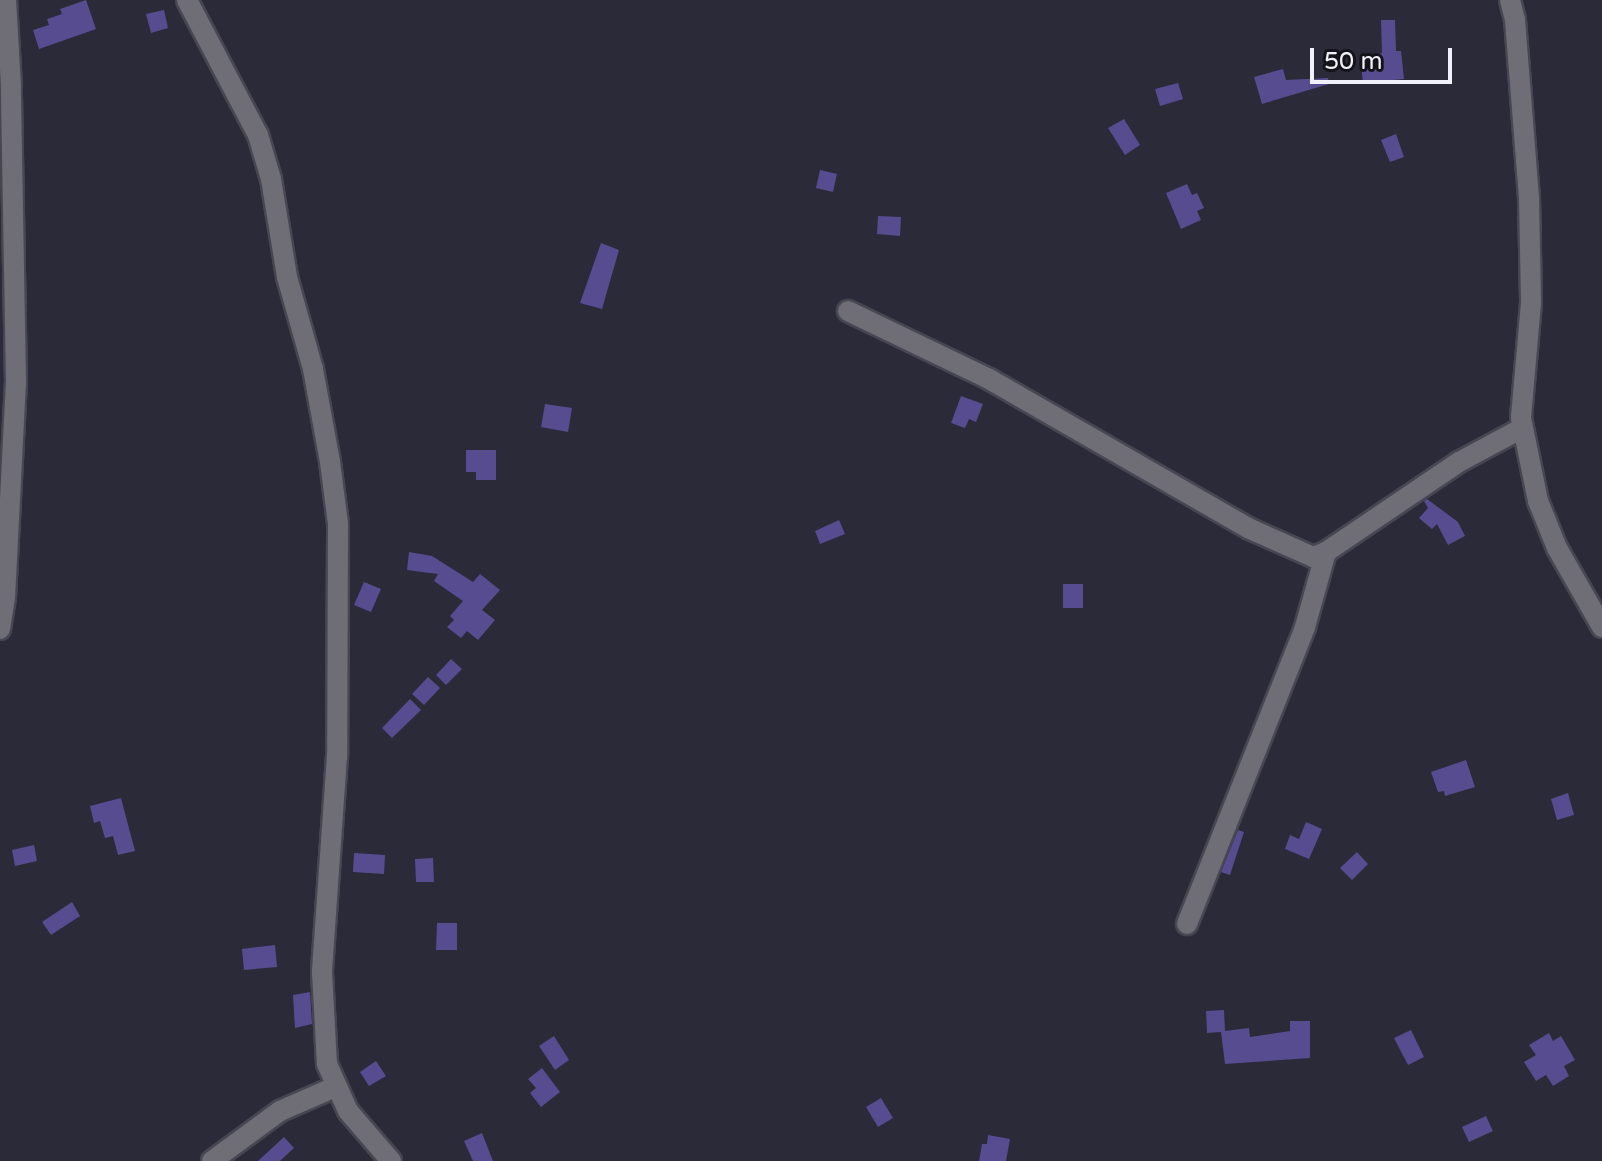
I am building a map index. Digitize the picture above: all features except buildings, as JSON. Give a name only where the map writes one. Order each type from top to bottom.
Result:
[{"type":"street","points":[[0,629],[5,598],[16,383],[11,86],[6,0]]},
{"type":"street","points":[[187,0],[258,135],[271,179],[287,277],[313,369],[330,462],[338,524],[337,756],[322,972],[327,1064],[348,1111],[391,1161]]},
{"type":"street","points":[[1510,0],[1515,20],[1529,197],[1531,303],[1521,418],[1543,513],[1557,548],[1602,627]]},
{"type":"street","points":[[848,311],[989,379],[1248,528],[1306,556],[1326,552],[1459,462],[1515,432],[1524,433]]},
{"type":"street","points":[[1187,924],[1305,627],[1326,552]]},
{"type":"street","points":[[212,1161],[280,1111],[335,1087]]}]
